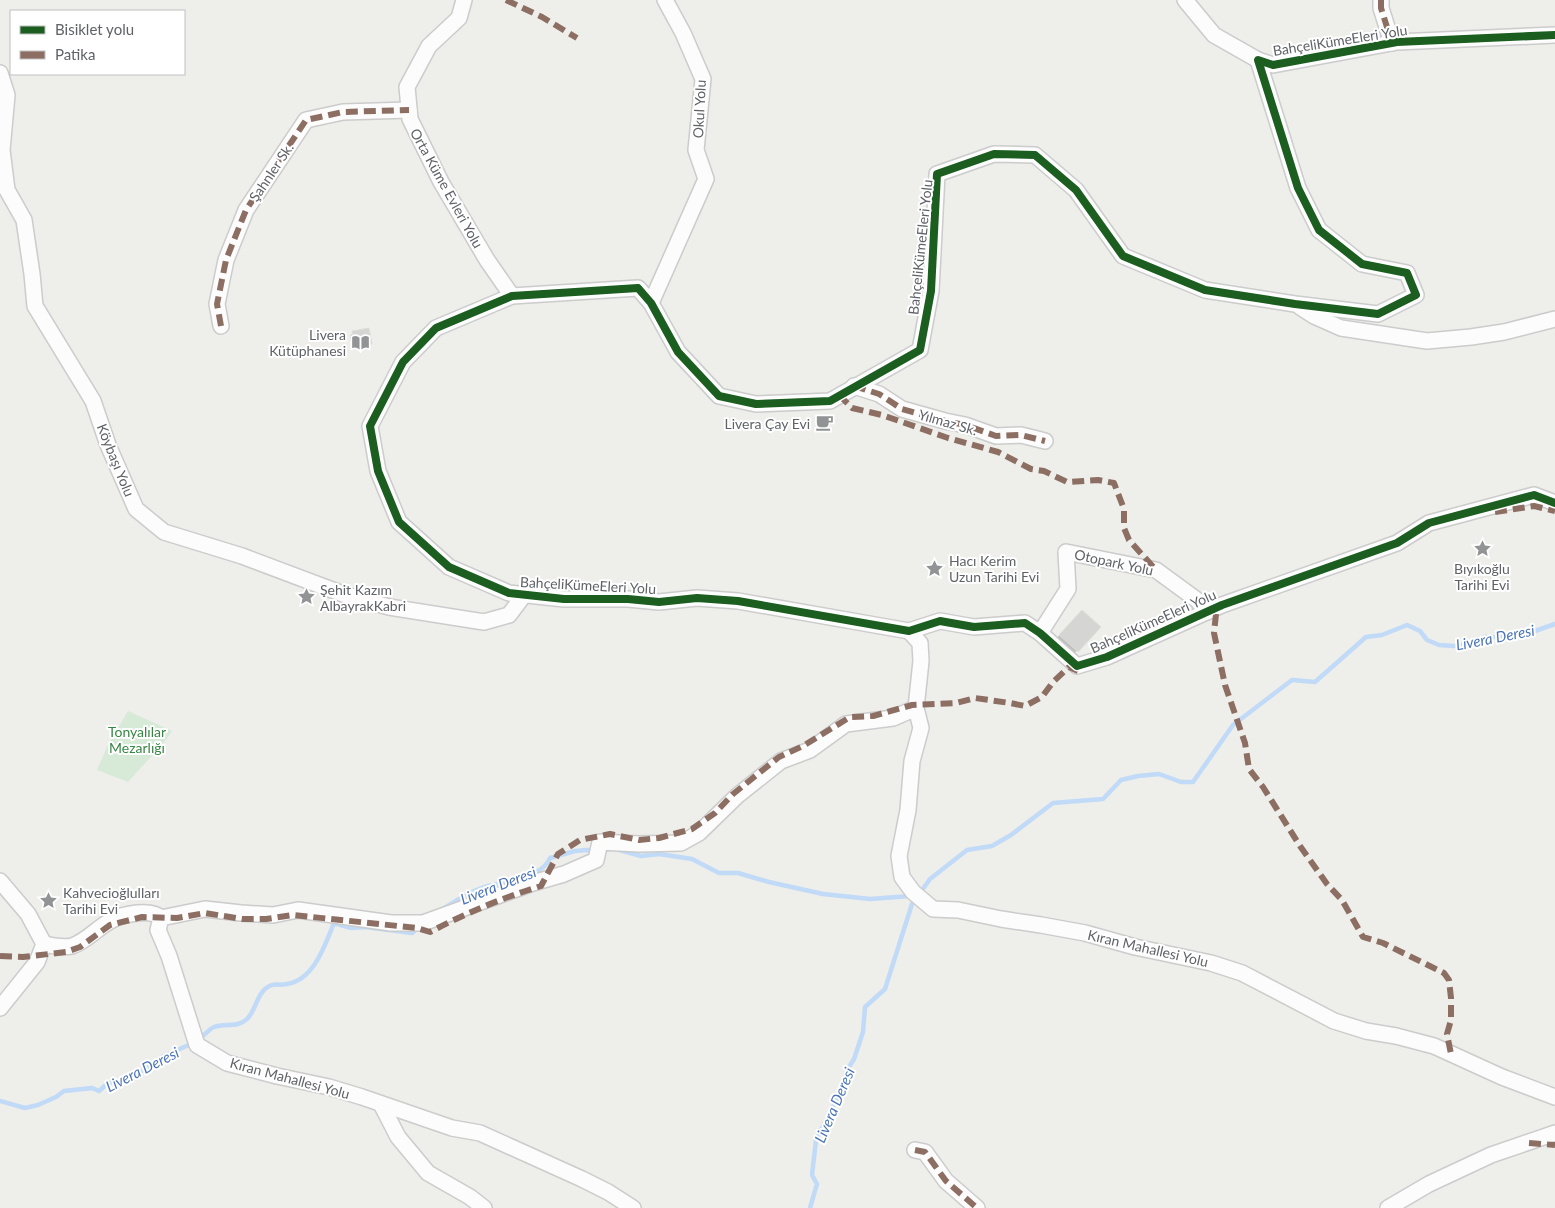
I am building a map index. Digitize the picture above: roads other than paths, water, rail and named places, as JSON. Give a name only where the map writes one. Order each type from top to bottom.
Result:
[{"type":"street","name":"Orta Küme Evleri Yolu","points":[[464,0],[459,18],[429,46],[407,88],[410,119],[441,182],[487,260],[512,296]]},
{"type":"street","name":"Okul Yolu","points":[[651,303],[706,179],[696,150],[703,79],[683,33],[665,0]]},
{"type":"street","points":[[1185,0],[1214,35],[1258,60]]},
{"type":"street","points":[[1381,0],[1381,8],[1392,43]]},
{"type":"street","name":"BahçeliKümeEleri Yolu","points":[[1258,60],[1273,65],[1392,43],[1555,35]]},
{"type":"street","name":"BahçeliKümeEleri Yolu","points":[[1258,60],[1298,188],[1319,230],[1362,264],[1406,273],[1416,295],[1378,314],[1295,304],[1206,290],[1124,256],[1076,190],[1035,155],[994,154],[937,174],[931,291],[920,350],[830,401],[756,404],[719,396],[678,352],[651,303],[638,288],[512,296],[436,328],[403,362],[370,426],[378,471],[399,522],[449,567],[509,593],[564,599],[628,599],[658,602],[697,598],[738,601],[910,631],[940,621],[974,627],[1025,623],[1040,633],[1078,666],[1107,657],[1258,591],[1397,543],[1429,523],[1534,495],[1555,503]]},
{"type":"street","name":"Köybaşı Yolu","points":[[0,73],[7,95],[2,150],[7,190],[24,220],[32,274],[34,306],[93,402],[108,445],[136,508],[164,532],[242,556],[343,594],[389,607],[484,622],[509,615],[524,595]]},
{"type":"street","name":"Şahnler Sk.","points":[[221,326],[217,304],[226,260],[246,210],[306,120],[343,112],[409,110]]},
{"type":"street","name":"BahçeliKümeEleri Yolu","points":[[1295,304],[1314,316],[1341,328],[1427,341],[1480,336],[1555,319]]},
{"type":"street","name":"Yılmaz Sk.","points":[[854,386],[879,394],[902,408],[965,425],[996,436],[1021,435],[1045,441]]},
{"type":"street","name":"Otopark Yolu","points":[[1040,633],[1068,589],[1066,552],[1156,570],[1197,600],[1207,612]]},
{"type":"street","name":"Kıran Mahallesi Yolu","points":[[910,631],[920,643],[921,661],[916,708],[921,728],[912,760],[908,810],[899,856],[902,877],[913,892],[933,909],[958,910],[1085,933],[1135,947],[1211,963],[1242,974],[1334,1021],[1366,1031],[1396,1036],[1434,1046],[1502,1077],[1555,1097]]},
{"type":"street","points":[[44,944],[64,947],[73,945],[114,918],[141,912],[154,913],[161,918],[205,909],[241,914],[273,915],[298,910],[392,923],[423,923],[564,874],[596,860],[600,842],[680,843],[699,833],[738,796],[780,761],[810,750],[846,724],[893,718],[916,708]]},
{"type":"street","points":[[0,881],[28,914],[44,944],[37,962],[0,1008]]},
{"type":"street","name":"Kıran Mahallesi Yolu","points":[[161,918],[158,930],[169,956],[197,1045],[227,1063],[329,1087],[452,1128],[480,1133],[582,1179],[608,1192],[633,1208]]},
{"type":"street","points":[[382,1104],[398,1137],[428,1173],[470,1197],[484,1208]]},
{"type":"street","points":[[1388,1208],[1429,1184],[1491,1155],[1555,1134]]},
{"type":"street","points":[[915,1150],[925,1152],[946,1181],[977,1208]]},
{"type":"waterway","name":"Livera Deresi","points":[[810,1208],[817,1184],[812,1175],[816,1140],[845,1083],[846,1072],[854,1059],[863,1032],[865,1007],[885,989],[912,904],[930,879],[967,850],[992,846],[1011,835],[1053,803],[1103,799],[1121,780],[1138,776],[1159,774],[1181,782],[1193,782],[1233,725],[1292,680],[1315,682],[1366,637],[1382,635],[1407,625],[1420,631],[1427,640],[1439,645],[1454,646],[1469,644],[1485,637],[1532,632],[1555,624]]},
{"type":"waterway","name":"Livera Deresi","points":[[443,909],[482,888],[534,873],[546,864],[550,858],[575,851],[604,851],[612,848],[641,856],[659,854],[692,859],[719,873],[738,873],[823,894],[870,899],[911,896]]},
{"type":"waterway","name":"Livera Deresi","points":[[199,1039],[214,1027],[236,1024],[247,1019],[262,992],[268,987],[287,984],[304,976],[317,960],[334,923],[351,928],[365,927],[412,933],[419,927]]},
{"type":"waterway","name":"Livera Deresi","points":[[0,1101],[25,1108],[38,1105],[64,1091],[92,1088],[99,1091],[108,1083],[121,1081],[142,1071],[162,1057],[193,1043]]},
{"type":"place","name":"Livera Kütüphanesi","points":[[360,342]]},
{"type":"place","name":"Livera Çay Evi","points":[[824,423]]},
{"type":"place","name":"Bıyıkoğlu Tarihi Evi","points":[[1482,548]]},
{"type":"place","name":"Hacı Kerim Uzun Tarihi Evi","points":[[935,568]]},
{"type":"place","name":"Şehit Kazım AlbayrakKabri","points":[[306,597]]},
{"type":"place","name":"Kahvecioğlulları Tarihi Evi","points":[[49,900]]},
{"type":"park label","name":"Tonyalılar Mezarlığı","points":[[137,740]]}]
